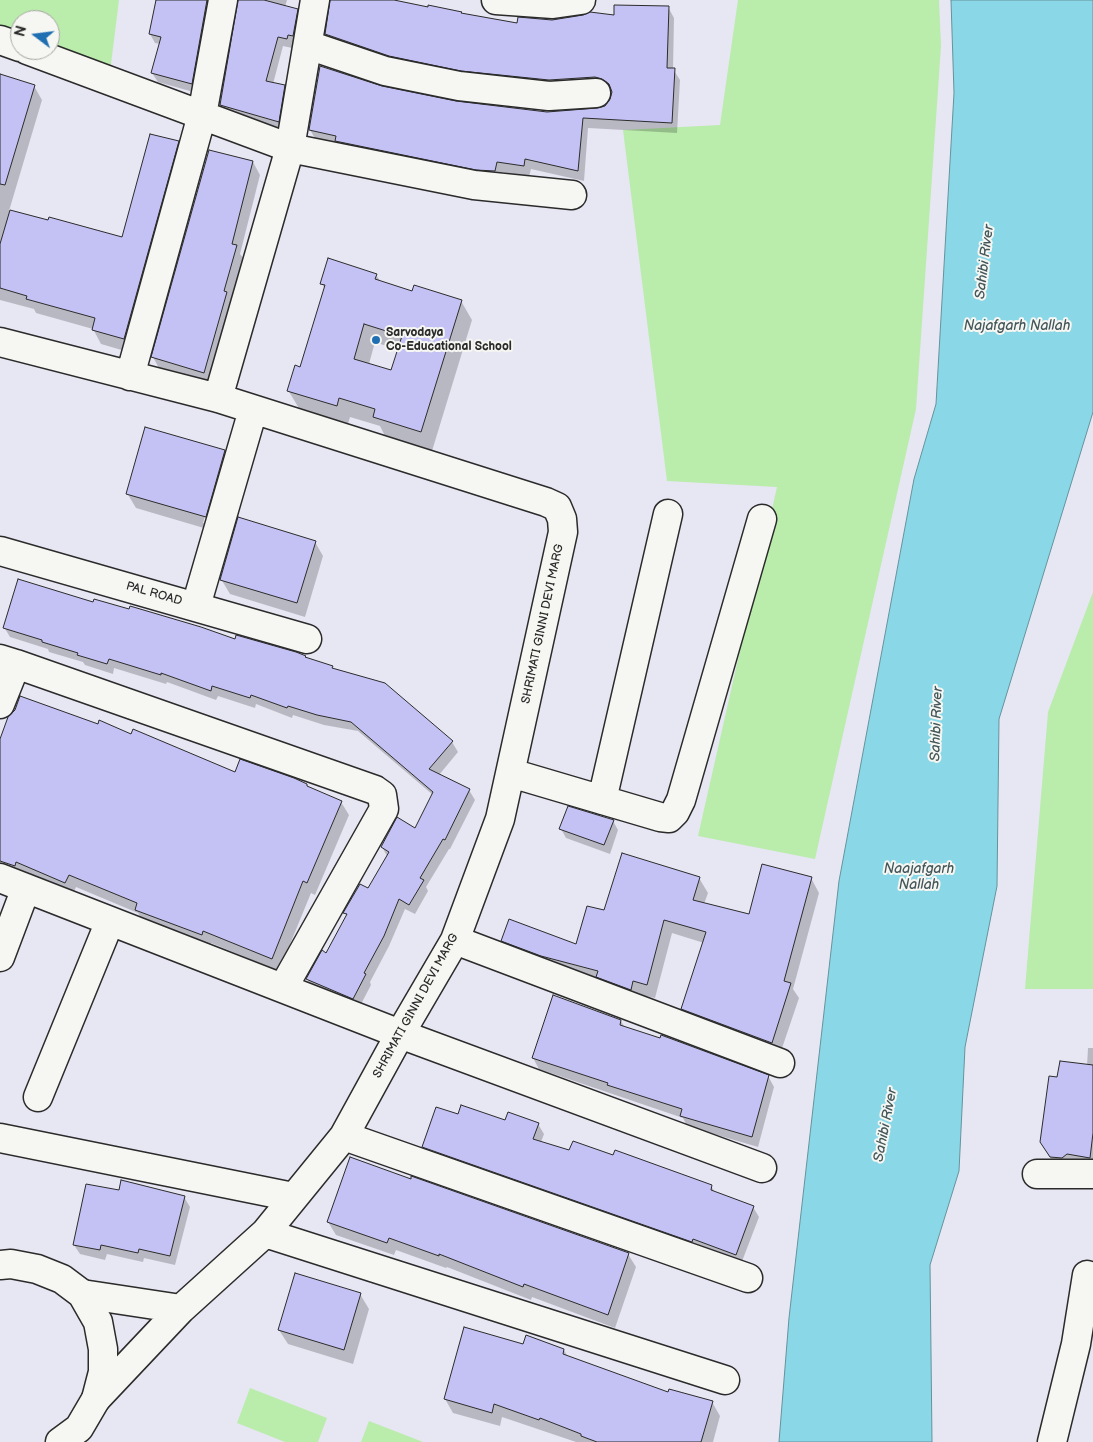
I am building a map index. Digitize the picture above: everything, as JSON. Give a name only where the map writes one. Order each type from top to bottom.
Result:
[{"type":"street","points":[[130,376],[202,115],[223,0]]},
{"type":"street","points":[[218,398],[290,148],[315,0]]},
{"type":"street","points":[[496,0],[554,4],[581,0]]},
{"type":"street","points":[[308,45],[386,70],[459,86],[549,96],[596,94]]},
{"type":"street","points":[[54,60],[290,148],[474,185],[572,195]]},
{"type":"street","points":[[0,342],[218,398],[253,410],[196,606]]},
{"type":"street","name":"SHRIMATI GINNI DEVI MARG","points":[[96,1399],[181,1309],[265,1233],[344,1136],[400,1034],[455,940],[500,819],[563,532],[562,519],[557,507],[546,502],[253,410]]},
{"type":"street","points":[[602,800],[668,514]]},
{"type":"street","points":[[511,773],[660,817],[669,818],[675,812],[681,800],[762,519]]},
{"type":"street","name":"PAL ROAD","points":[[0,551],[307,639]]},
{"type":"street","points":[[0,704],[8,662],[382,794],[384,809],[283,988]]},
{"type":"street","points":[[0,878],[400,1034],[762,1168]]},
{"type":"street","points":[[0,957],[26,888]]},
{"type":"street","points":[[38,1097],[110,921]]},
{"type":"street","points":[[455,940],[780,1062]]},
{"type":"street","points":[[344,1136],[748,1278]]},
{"type":"street","points":[[0,1138],[293,1197]]},
{"type":"street","points":[[1037,1174],[1093,1174]]},
{"type":"street","points":[[265,1233],[724,1380]]},
{"type":"street","points":[[0,1265],[11,1264],[36,1269],[62,1279],[82,1294],[98,1322],[103,1349],[103,1372],[96,1399],[70,1437]]},
{"type":"street","points":[[1052,1442],[1085,1346],[1087,1275]]},
{"type":"street","points":[[82,1294],[181,1309]]},
{"type":"green space","points":[[0,0],[119,0],[109,80],[60,55],[60,10],[10,10],[10,44],[0,40]]},
{"type":"green space","points":[[738,0],[939,0],[941,46],[916,409],[815,859],[698,836],[777,487],[667,481],[623,130],[720,125]]},
{"type":"green space","points":[[1093,592],[1093,989],[1025,989],[1048,712]]},
{"type":"green space","points":[[250,1388],[327,1418],[318,1442],[285,1442],[237,1423]]},
{"type":"green space","points":[[369,1421],[423,1442],[361,1442]]},
{"type":"water","name":"Naajafgarh Nallah","points":[[951,0],[1093,0],[1093,412],[999,719],[997,886],[965,1047],[959,1171],[930,1265],[932,1442],[779,1442],[789,1318],[839,881],[914,479],[936,404],[954,93]]},
{"type":"building","points":[[156,0],[207,0],[192,84],[151,73],[161,37],[149,34]]},
{"type":"building","points":[[238,0],[264,0],[298,9],[293,36],[288,35],[287,39],[278,37],[266,81],[285,85],[279,122],[220,105]]},
{"type":"building","points":[[330,0],[394,0],[517,23],[518,17],[552,20],[590,12],[614,15],[614,5],[669,6],[667,68],[675,68],[672,123],[583,118],[578,171],[525,159],[524,166],[497,162],[495,171],[476,170],[335,141],[336,136],[309,130],[320,66],[382,86],[456,101],[547,112],[605,106],[612,92],[609,84],[595,77],[549,80],[461,71],[389,56],[325,34]]},
{"type":"building","points":[[0,74],[35,85],[5,185],[0,184]]},
{"type":"building","points":[[150,134],[179,141],[124,339],[92,330],[95,318],[26,299],[27,296],[0,288],[0,244],[10,210],[48,220],[49,217],[122,237]]},
{"type":"building","points":[[209,150],[253,161],[232,244],[237,245],[224,291],[227,292],[204,373],[151,357]]},
{"type":"building","points":[[328,258],[377,274],[375,279],[412,291],[414,285],[462,300],[421,432],[373,417],[375,409],[339,398],[337,406],[287,391],[295,365],[300,367],[325,285],[320,284]],"holes":[[[364,324],[402,336],[391,370],[354,359]]]},
{"type":"building","points":[[145,427],[225,450],[206,517],[126,494]]},
{"type":"building","points":[[238,517],[316,541],[297,603],[220,580]]},
{"type":"building","points":[[18,579],[93,602],[94,599],[129,609],[130,606],[235,639],[236,635],[296,652],[333,666],[332,668],[385,683],[453,741],[429,769],[470,789],[445,840],[443,839],[420,878],[424,880],[409,905],[399,899],[384,936],[364,973],[366,974],[353,999],[306,979],[322,950],[326,953],[347,914],[343,913],[360,884],[368,888],[389,852],[381,847],[397,817],[415,828],[433,792],[351,722],[317,715],[288,706],[287,708],[251,695],[250,698],[212,686],[211,691],[161,673],[161,675],[109,659],[107,664],[3,628]]},
{"type":"building","points":[[20,696],[98,724],[99,720],[131,734],[133,729],[235,772],[240,759],[294,778],[307,784],[307,786],[342,801],[307,883],[303,881],[272,959],[203,931],[202,935],[135,910],[137,903],[69,875],[65,883],[16,862],[15,866],[0,861],[0,739],[8,717],[15,710]]},
{"type":"building","points":[[568,806],[614,820],[604,845],[559,829]]},
{"type":"building","points":[[622,853],[700,877],[693,900],[749,914],[762,864],[812,877],[784,981],[791,983],[772,1043],[681,1009],[706,932],[664,920],[647,985],[633,981],[631,990],[596,977],[598,971],[541,956],[501,941],[509,919],[576,944],[587,906],[604,910]]},
{"type":"building","points":[[553,995],[621,1020],[620,1025],[660,1038],[661,1035],[769,1075],[752,1137],[680,1116],[682,1109],[532,1058]]},
{"type":"building","points":[[1060,1061],[1093,1065],[1093,1133],[1090,1158],[1067,1154],[1062,1158],[1050,1157],[1040,1142],[1049,1076],[1057,1077]]},
{"type":"building","points":[[461,1105],[505,1120],[508,1112],[539,1123],[533,1139],[569,1150],[573,1141],[613,1155],[615,1150],[712,1185],[711,1190],[754,1206],[736,1255],[693,1239],[692,1242],[422,1147],[436,1107],[458,1114]]},
{"type":"building","points":[[350,1157],[411,1179],[411,1176],[629,1253],[608,1315],[524,1284],[523,1287],[439,1254],[439,1256],[389,1238],[387,1243],[327,1222]]},
{"type":"building","points":[[121,1180],[185,1196],[170,1256],[139,1249],[138,1253],[101,1245],[100,1250],[73,1245],[86,1184],[119,1190]]},
{"type":"building","points":[[295,1273],[361,1293],[344,1350],[278,1330]]},
{"type":"building","points":[[464,1327],[523,1344],[526,1335],[564,1349],[563,1354],[668,1392],[669,1389],[713,1401],[701,1442],[597,1442],[540,1418],[539,1420],[494,1404],[492,1413],[444,1399]]},
{"type":"place","name":"Sarvodaya Co-Educational School","points":[[376,340]]},
{"type":"water label","name":"Sahibi River","points":[[985,262]]},
{"type":"water label","name":"Najafgarh Nallah","points":[[1017,326]]},
{"type":"water label","name":"Sahibi River","points":[[937,724]]},
{"type":"water label","name":"Sahibi River","points":[[886,1125]]}]
